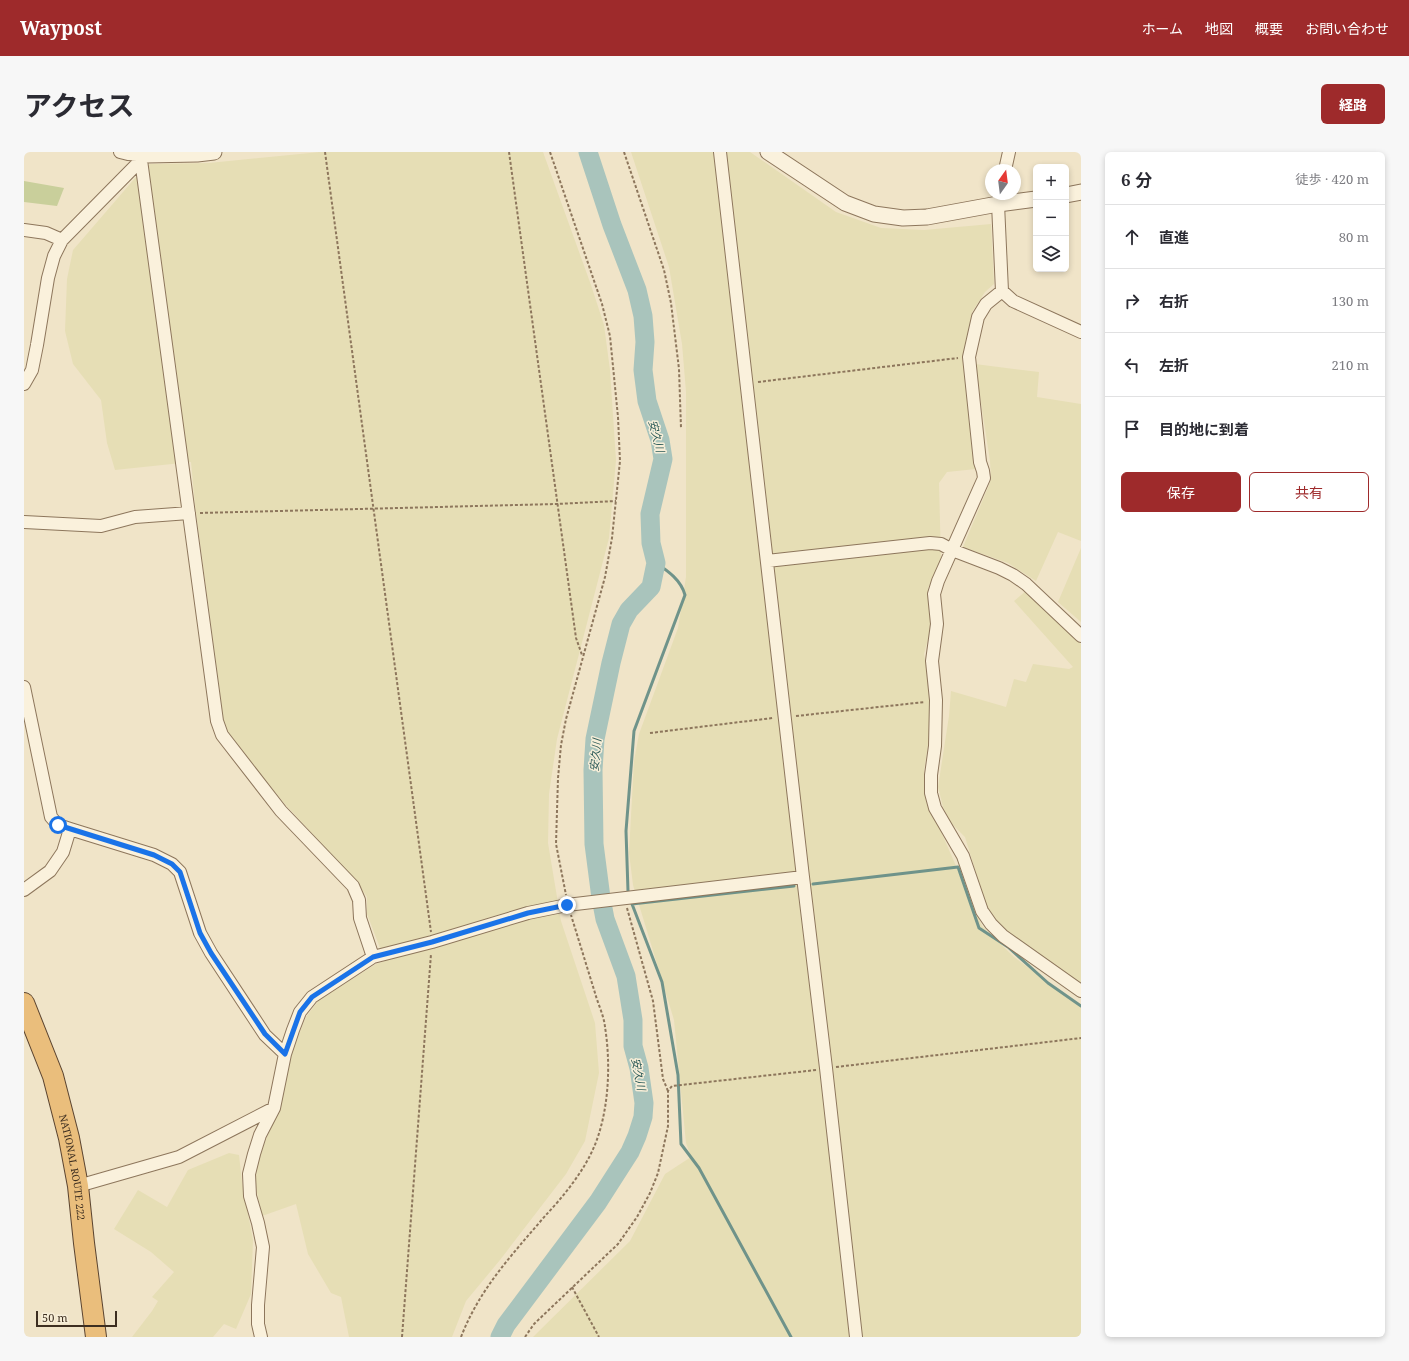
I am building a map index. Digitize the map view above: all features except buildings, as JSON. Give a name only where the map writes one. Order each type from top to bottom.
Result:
[{"type":"highway","name":"NATIONAL ROUTE 222","points":[[24,1003],[53,1076],[69,1138],[78,1186],[96,1337]]},
{"type":"street","points":[[120,152],[143,158],[214,152]]},
{"type":"street","points":[[720,152],[856,1337]]},
{"type":"street","points":[[1006,164],[1009,152]]},
{"type":"street","points":[[777,155],[845,203],[874,214],[903,218],[928,217],[995,200]]},
{"type":"street","points":[[24,384],[32,370],[48,278],[54,256],[62,240],[143,158]]},
{"type":"street","points":[[143,158],[217,721],[222,735],[281,811],[353,886],[359,900],[360,918],[373,957]]},
{"type":"street","points":[[1069,194],[1081,192]]},
{"type":"street","points":[[1021,199],[1033,199]]},
{"type":"street","points":[[999,200],[1002,291],[1013,301],[1081,332]]},
{"type":"street","points":[[24,230],[46,233],[62,240]]},
{"type":"street","points":[[1002,291],[986,304],[978,317],[969,357],[980,462],[984,478],[938,581],[934,594],[937,624],[932,661],[936,700],[935,746],[931,775],[931,793],[935,808],[963,856],[982,911],[991,924],[1003,936],[1081,991]]},
{"type":"street","points":[[24,522],[101,526],[135,517],[189,513]]},
{"type":"street","points":[[767,561],[930,543],[941,544],[1013,575],[1026,584],[1081,636]]},
{"type":"street","points":[[24,687],[51,818],[58,825],[70,830],[154,855],[172,864],[180,872],[200,933],[211,953],[265,1034],[285,1054]]},
{"type":"street","points":[[24,890],[50,871],[63,852],[70,830]]},
{"type":"street","points":[[261,1337],[258,1324],[258,1305],[263,1247],[250,1196],[249,1174],[260,1135],[274,1108],[285,1054],[300,1012],[312,997],[373,957],[432,942],[528,913],[567,905],[803,877]]},
{"type":"street","points":[[78,1186],[179,1157],[274,1108]]},
{"type":"path","points":[[325,152],[372,509],[432,942],[402,1337]]},
{"type":"path","points":[[509,152],[576,638],[582,656]]},
{"type":"path","points":[[461,1337],[476,1303],[488,1284],[553,1208],[576,1177],[594,1148],[607,1097],[608,1069],[605,1026],[567,905],[556,844],[558,778],[561,745],[582,656],[605,578],[612,538],[620,453],[618,417],[610,336],[602,304],[550,152]]},
{"type":"path","points":[[624,152],[664,270],[671,302],[679,369],[681,428]]},
{"type":"path","points":[[747,383],[969,357]]},
{"type":"path","points":[[189,513],[557,504],[616,501]]},
{"type":"path","points":[[650,733],[936,700]]},
{"type":"path","points":[[525,1337],[534,1324],[618,1244],[638,1217],[658,1173],[668,1126],[668,1091],[663,1079],[654,1002],[624,899]]},
{"type":"path","points":[[668,1091],[672,1086],[684,1084],[1081,1038]]},
{"type":"path","points":[[572,1287],[599,1337]]},
{"type":"shaded area","points":[[320,152],[543,152],[604,325],[610,370],[616,460],[609,538],[557,739],[549,794],[548,843],[561,921],[595,1023],[599,1073],[585,1141],[566,1174],[500,1260],[466,1301],[452,1337],[349,1337],[341,1297],[331,1293],[308,1254],[296,1204],[262,1216],[255,1183],[259,1156],[278,1111],[293,1049],[306,1017],[319,1000],[376,964],[385,961],[367,914],[367,897],[356,881],[284,803],[225,731],[195,505],[191,462],[115,470],[107,443],[101,400],[73,364],[65,331],[67,279],[73,250],[136,177],[150,164],[209,163]]},
{"type":"shaded area","points":[[631,152],[750,152],[836,212],[881,228],[924,230],[991,224],[994,284],[985,292],[972,312],[966,346],[976,469],[947,472],[939,483],[941,561],[928,588],[931,628],[924,654],[931,693],[933,715],[924,770],[926,786],[933,813],[982,926],[1014,957],[1081,1007],[1081,1337],[533,1337],[630,1241],[665,1174],[691,1157],[686,1143],[674,1020],[633,885],[629,853],[634,761],[639,734],[678,628],[686,577],[686,392],[682,344],[669,267]]},
{"type":"shaded area","points":[[975,364],[1039,372],[1037,397],[1081,404],[1081,541],[1058,532],[1036,581],[1008,563],[963,547],[991,478],[990,461]]},
{"type":"shaded area","points":[[1081,548],[1081,622],[1058,602]]},
{"type":"shaded area","points":[[1026,591],[1081,644],[1081,988],[999,925],[987,909],[965,837],[951,823],[943,807],[938,787],[949,716],[951,691],[1006,707],[1014,679],[1026,682],[1033,664],[1069,669],[1073,667],[1014,601]]},
{"type":"shaded area","points":[[229,1153],[239,1155],[242,1182],[253,1240],[251,1294],[236,1329],[224,1324],[213,1337],[132,1337],[158,1301],[152,1297],[174,1272],[151,1252],[114,1229],[138,1190],[167,1207],[188,1170]]},
{"type":"green space","points":[[24,181],[64,188],[57,206],[24,202]]},
{"type":"waterway","name":"安久川","points":[[500,1337],[506,1325],[598,1202],[630,1152],[643,1117],[644,1103],[639,1068],[633,1046],[633,1020],[626,976],[605,919],[601,898],[594,844],[593,770],[595,739],[621,624],[629,610],[651,587],[656,563],[651,543],[650,514],[663,459],[660,440],[647,401],[643,370],[645,342],[643,316],[637,290],[612,225],[588,152]]},
{"type":"waterway","points":[[628,891],[626,831],[634,731],[685,595],[677,580],[656,563]]},
{"type":"waterway","points":[[813,884],[958,867],[979,928],[1008,947],[1048,983],[1081,1006]]},
{"type":"waterway","points":[[791,1337],[699,1168],[681,1144],[678,1075],[662,982],[632,904],[794,886]]},
{"type":"route","points":[[58,825],[154,855],[172,864],[180,872],[200,933],[211,953],[265,1034],[285,1054],[300,1012],[312,997],[373,957],[432,942],[528,913],[567,905]]}]
